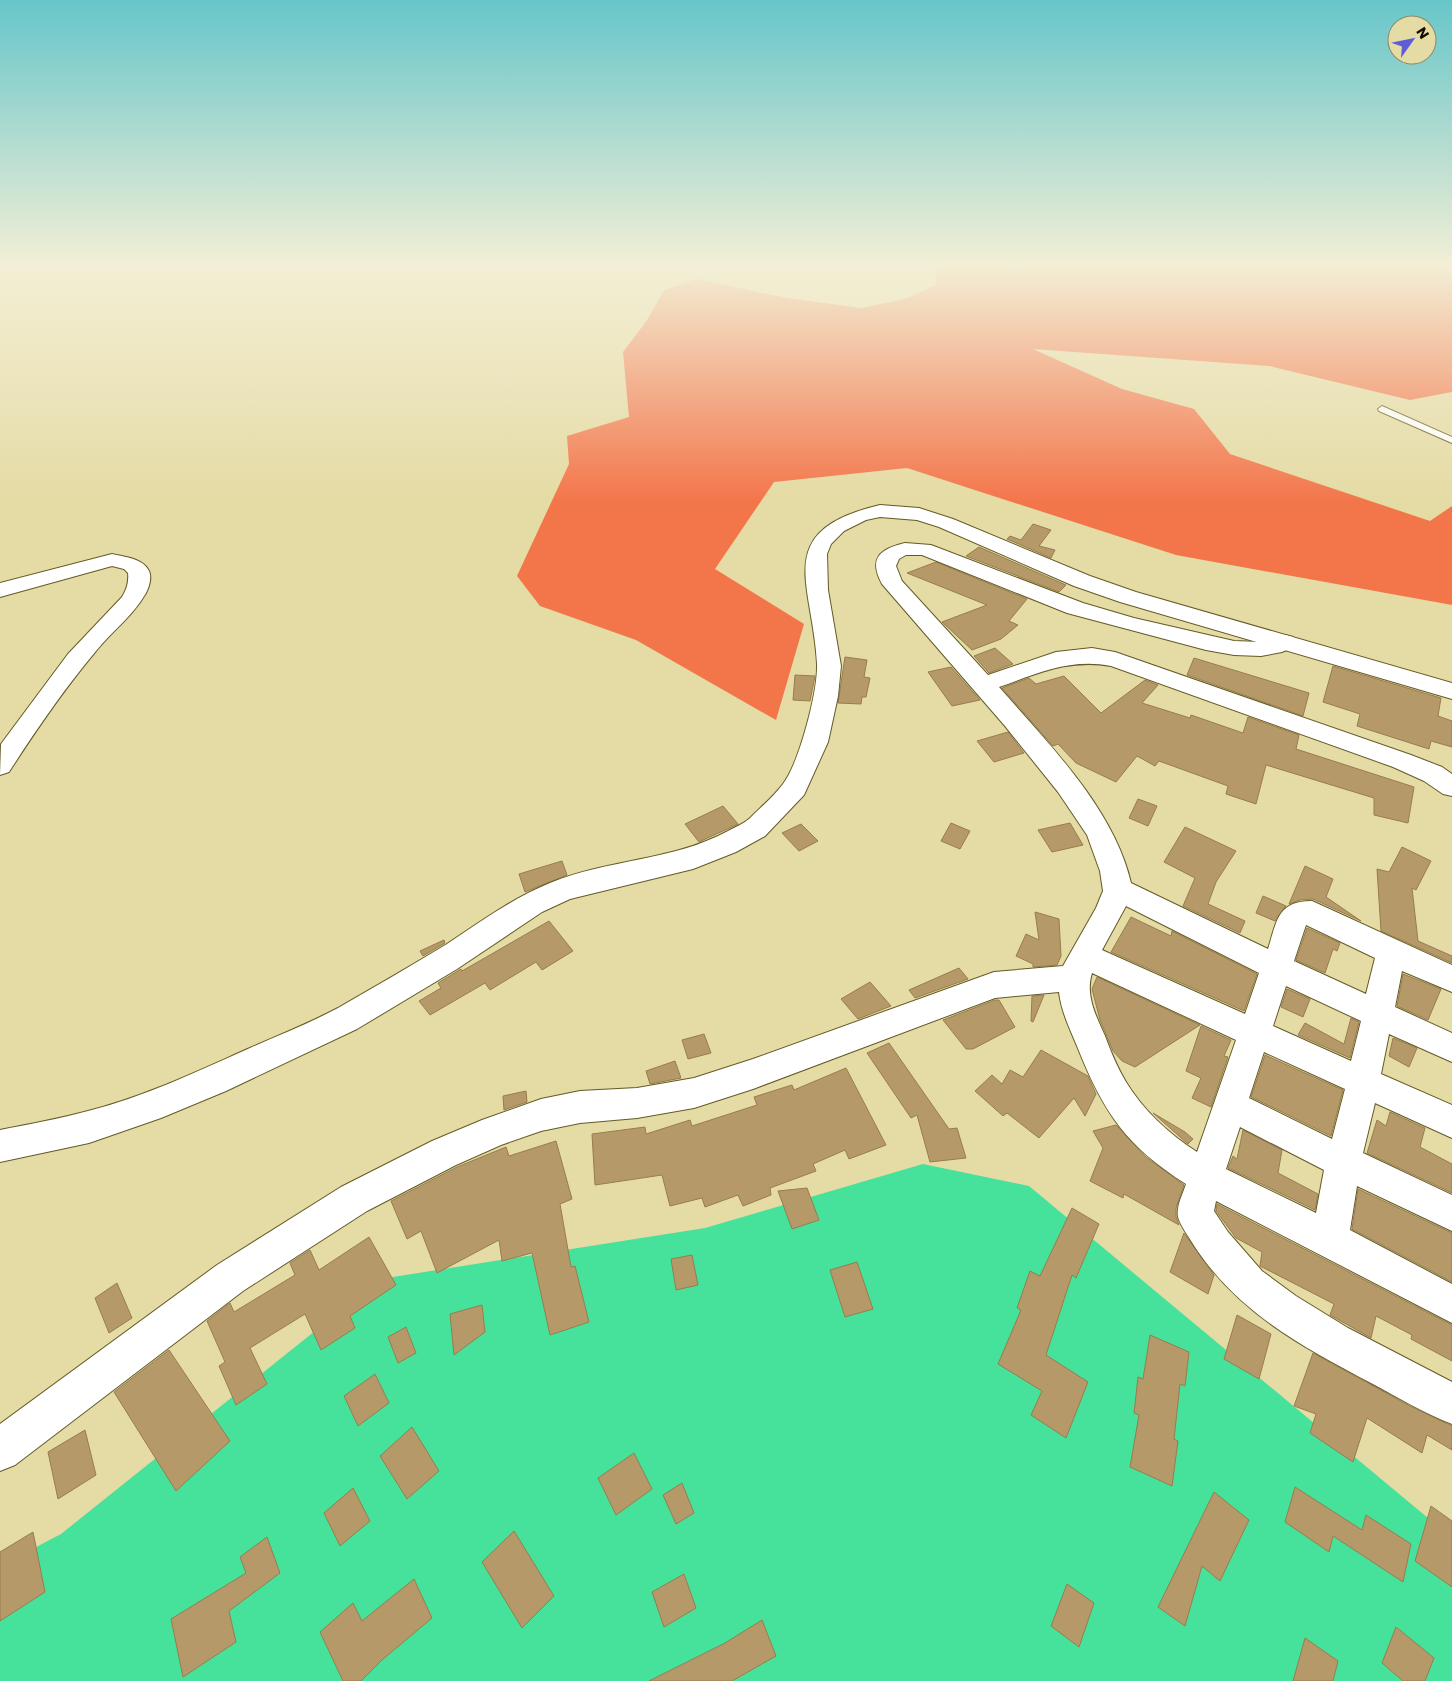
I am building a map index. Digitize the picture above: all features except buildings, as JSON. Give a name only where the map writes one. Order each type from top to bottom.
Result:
[{"type":"street","points":[[0,1146],[89,1127],[149,1107],[214,1080],[346,1019],[446,960],[532,904],[562,890],[683,861],[726,845],[755,829],[795,788],[815,742],[826,696],[829,666],[816,590],[818,554],[822,542],[837,527],[860,516],[880,511],[919,514],[946,523],[1082,581],[1118,594],[1452,691]]},
{"type":"street","points":[[1285,642],[1277,647],[1254,649],[1200,641],[1077,608],[924,549],[905,548],[894,553],[884,565],[885,572],[893,584],[985,684],[1091,819],[1114,869],[1117,889],[1110,907],[1079,967],[1074,994],[1078,1011],[1118,1099],[1135,1120],[1164,1148],[1205,1176],[1330,1239],[1452,1304]]},
{"type":"street","points":[[0,590],[112,560],[131,565],[138,571],[140,582],[135,594],[123,609],[97,634],[70,668],[0,766]]},
{"type":"street","points":[[985,684],[1056,659],[1092,655],[1115,659],[1402,760],[1433,774],[1452,787]]},
{"type":"street","points":[[1117,889],[1376,1015],[1452,1048]]},
{"type":"street","points":[[1452,979],[1390,952],[1312,913],[1299,913],[1292,921],[1278,968],[1196,1206],[1196,1216],[1215,1245],[1249,1284],[1282,1310],[1334,1342],[1452,1404]]},
{"type":"street","points":[[1330,1239],[1343,1162],[1363,1083],[1390,952]]},
{"type":"street","points":[[0,1450],[230,1278],[354,1199],[444,1153],[494,1131],[541,1115],[580,1107],[637,1103],[694,1093],[753,1074],[994,985],[1079,967],[1255,1033],[1452,1122]]},
{"type":"street","points":[[1231,1106],[1343,1162],[1452,1212]]},
{"type":"lane","points":[[1382,409],[1452,440]]},
{"type":"shaded area","points":[[629,344],[1452,344],[1452,392],[1410,400],[1269,366],[1033,349],[1122,389],[1194,409],[1230,454],[1430,521],[1452,506],[1452,605],[1176,555],[907,468],[774,482],[715,569],[804,624],[776,720],[636,640],[540,606],[517,576],[569,464],[567,436],[629,417],[623,352]]},
{"type":"shaded area","points":[[923,1164],[1029,1186],[1452,1538],[1452,1681],[0,1681],[0,1566],[61,1534],[380,1279],[705,1228]]}]
